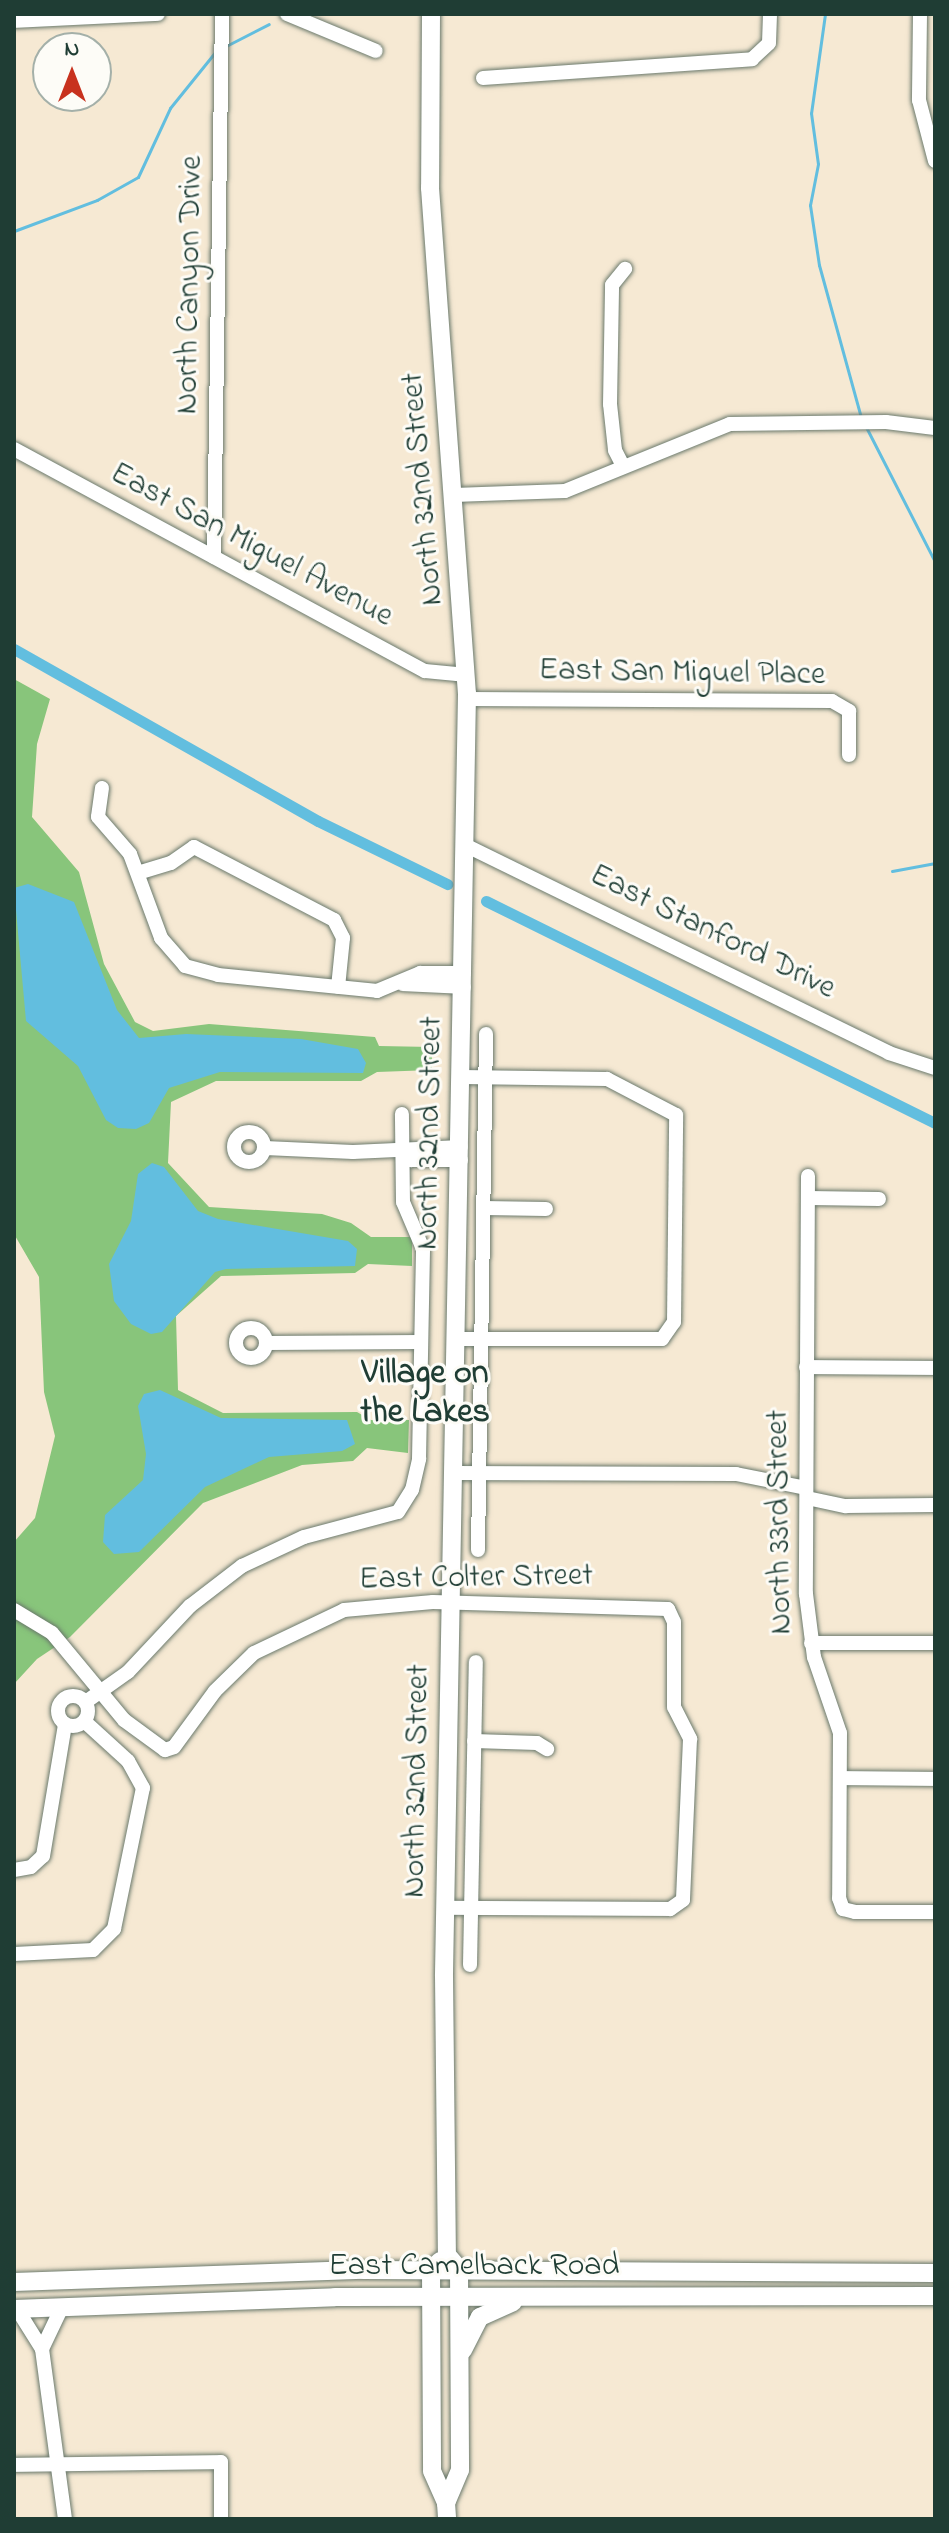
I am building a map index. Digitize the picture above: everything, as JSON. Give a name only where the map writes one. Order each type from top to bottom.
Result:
[{"type":"main road","name":"North 32nd Street","points":[[431,14],[430,188],[467,675],[461,1154],[445,1908],[447,2255]]},
{"type":"main road","points":[[447,2255],[459,2269],[460,2470],[446,2511],[432,2471],[431,2270],[447,2255]]},
{"type":"main road","name":"East Camelback Road","points":[[14,2282],[238,2273],[459,2269],[935,2273]]},
{"type":"main road","points":[[576,2297],[577,2270]]},
{"type":"main road","points":[[850,2298],[851,2271]]},
{"type":"main road","points":[[238,2273],[239,2299]]},
{"type":"main road","name":"East Camelback Road","points":[[16,2309],[239,2299],[935,2296]]},
{"type":"main road","points":[[459,2372],[465,2341],[480,2317],[530,2297]]},
{"type":"street","points":[[14,21],[158,14]]},
{"type":"street","name":"North Canyon Drive","points":[[214,557],[222,14]]},
{"type":"street","points":[[287,14],[376,51]]},
{"type":"street","points":[[483,78],[752,59],[765,51],[770,14]]},
{"type":"street","points":[[920,14],[919,100],[935,161]]},
{"type":"street","points":[[623,466],[615,450],[610,404],[612,285],[625,269]]},
{"type":"street","points":[[454,495],[565,491],[730,424],[863,422],[935,428]]},
{"type":"street","name":"East San Miguel Avenue","points":[[14,449],[425,671],[467,675]]},
{"type":"street","name":"East San Miguel Place","points":[[467,699],[832,701],[849,711],[849,755]]},
{"type":"street","points":[[102,788],[98,817],[141,872],[161,938],[185,966],[218,975],[377,991],[403,984],[464,980]]},
{"type":"street","name":"East Stanford Drive","points":[[465,845],[889,1053],[935,1068]]},
{"type":"street","points":[[141,872],[171,863],[194,847],[334,920],[343,938],[338,987]]},
{"type":"street","name":"North 32nd Street","points":[[478,1550],[486,1034]]},
{"type":"street","points":[[457,1339],[662,1339],[670,1332],[676,1115],[607,1079],[462,1077]]},
{"type":"street","points":[[84,1721],[87,1701],[128,1672],[211,1588],[267,1550],[398,1512],[412,1490],[419,1459],[423,1249],[403,1202],[402,1114]]},
{"type":"street","points":[[265,1148],[461,1154]]},
{"type":"street","name":"North 33rd Street","points":[[808,1176],[806,1493],[811,1643],[840,1733],[843,1909],[935,1912]]},
{"type":"street","points":[[809,1198],[879,1199]]},
{"type":"street","points":[[484,1208],[546,1209]]},
{"type":"street","points":[[267,1343],[420,1342]]},
{"type":"street","points":[[806,1367],[935,1368]]},
{"type":"street","points":[[454,1473],[736,1474],[846,1506],[935,1505]]},
{"type":"street","name":"East Colter Street","points":[[14,1610],[49,1630],[136,1732],[165,1750],[174,1747],[215,1691],[254,1653],[344,1610],[386,1602],[668,1609],[674,1622],[674,1707],[690,1739],[683,1900],[670,1909],[470,1908]]},
{"type":"street","points":[[811,1643],[935,1643]]},
{"type":"street","name":"North 32nd Street","points":[[470,1965],[476,1662]]},
{"type":"street","points":[[14,1870],[31,1867],[43,1856],[65,1724],[58,1712],[61,1701],[75,1696],[87,1701]]},
{"type":"street","points":[[65,1724],[84,1721]]},
{"type":"street","points":[[14,1954],[93,1950],[114,1929],[143,1788],[128,1761],[84,1721]]},
{"type":"street","points":[[474,1741],[537,1743],[547,1749]]},
{"type":"street","points":[[841,1778],[935,1779]]},
{"type":"street","points":[[445,1908],[470,1908]]},
{"type":"street","points":[[39,2281],[40,2308]]},
{"type":"street","points":[[42,2349],[62,2307]]},
{"type":"street","points":[[16,2309],[42,2349],[65,2519]]},
{"type":"street","points":[[14,2465],[56,2467],[221,2462],[221,2519]]},
{"type":"green space","points":[[14,679],[50,699],[37,744],[32,817],[79,872],[104,964],[135,1022],[153,1031],[209,1024],[375,1037],[379,1046],[432,1047],[432,1070],[377,1072],[361,1081],[216,1081],[171,1102],[168,1163],[209,1207],[322,1214],[351,1223],[371,1237],[412,1237],[412,1266],[368,1264],[355,1273],[221,1276],[176,1316],[178,1390],[223,1413],[357,1412],[371,1420],[409,1420],[408,1453],[367,1448],[353,1461],[302,1465],[203,1503],[70,1637],[37,1659],[14,1684],[14,1542],[35,1518],[55,1436],[44,1392],[39,1277],[14,1234]]},
{"type":"water","points":[[28,884],[74,902],[117,1010],[139,1038],[186,1034],[301,1039],[358,1049],[366,1063],[363,1073],[220,1072],[169,1088],[149,1123],[136,1129],[118,1128],[106,1120],[78,1066],[26,1021],[14,888]]},
{"type":"water","points":[[152,1163],[164,1167],[198,1211],[218,1219],[348,1241],[357,1249],[355,1266],[226,1269],[215,1272],[162,1332],[151,1334],[131,1324],[114,1301],[109,1264],[131,1221],[138,1174]]},
{"type":"water","points":[[160,1390],[221,1418],[347,1420],[355,1444],[342,1451],[269,1457],[205,1487],[139,1552],[114,1554],[103,1542],[105,1515],[143,1480],[146,1454],[138,1406],[144,1394]]},
{"type":"waterway","points":[[825,14],[811,113],[818,164],[810,205],[819,265],[861,417]]},
{"type":"waterway","points":[[226,46],[269,24]]},
{"type":"waterway","points":[[14,231],[97,200],[138,177],[170,108],[216,51]]},
{"type":"waterway","points":[[866,427],[935,562]]},
{"type":"waterway","points":[[14,649],[318,821],[447,884]]},
{"type":"waterway","points":[[892,871],[935,863]]},
{"type":"waterway","points":[[486,901],[935,1123]]},
{"type":"district","name":"Village on the Lakes","points":[[425,1394]]}]
